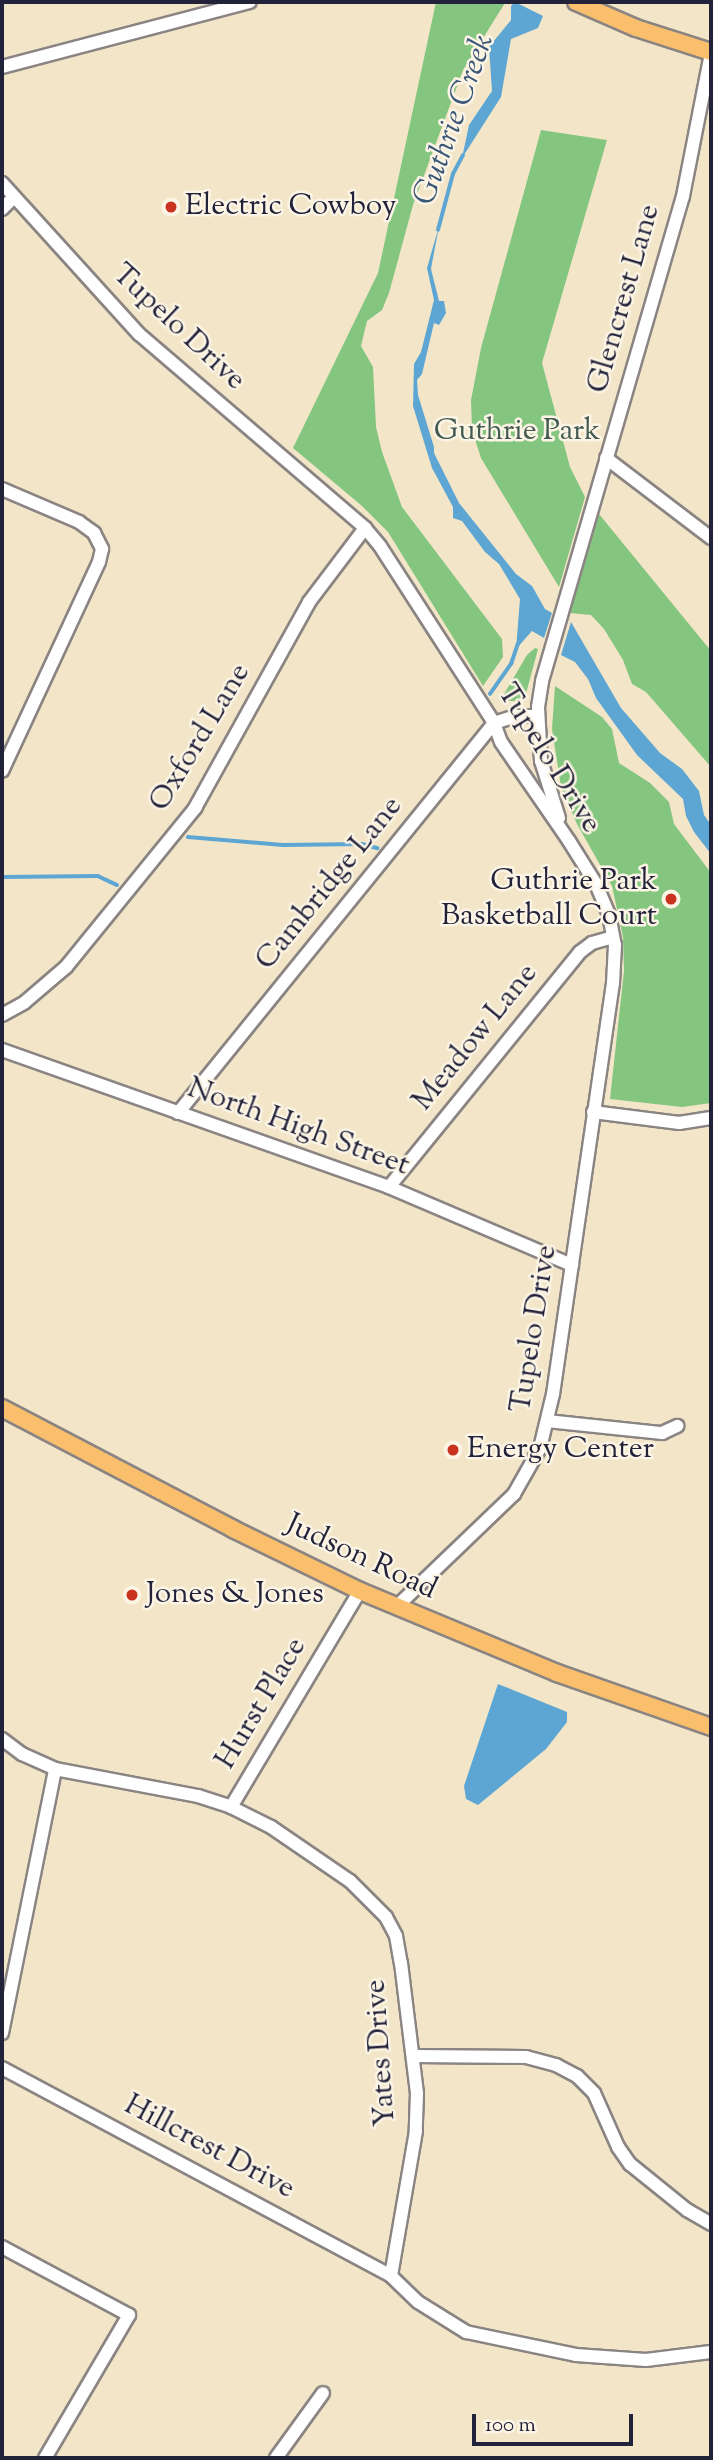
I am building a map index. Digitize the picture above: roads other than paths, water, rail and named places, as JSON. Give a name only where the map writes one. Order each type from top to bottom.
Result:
[{"type":"main road","points":[[576,2],[646,31],[711,52]]},
{"type":"main road","name":"Judson Road","points":[[2,1408],[233,1529],[360,1591],[558,1673],[711,1727]]},
{"type":"street","points":[[2,67],[250,2]]},
{"type":"street","name":"Glencrest Lane","points":[[569,841],[545,777],[538,716],[548,658],[688,179],[711,52]]},
{"type":"street","name":"Tupelo Drive","points":[[2,183],[139,334],[365,528],[394,565],[494,723],[501,743],[569,841],[604,901],[614,937],[613,984],[572,1265],[547,1421],[536,1460],[514,1493],[396,1607]]},
{"type":"street","points":[[2,209],[14,197]]},
{"type":"street","points":[[606,458],[711,538]]},
{"type":"street","points":[[2,489],[74,519],[94,533],[102,545],[101,557],[2,771]]},
{"type":"street","name":"Oxford Lane","points":[[2,1015],[31,998],[66,967],[195,808],[309,602],[365,528]]},
{"type":"street","points":[[494,723],[515,716],[538,716]]},
{"type":"street","name":"Cambridge Lane","points":[[178,1113],[494,723]]},
{"type":"street","name":"Meadow Lane","points":[[389,1187],[580,952],[592,943],[614,937]]},
{"type":"street","name":"North High Street","points":[[2,1050],[389,1187],[572,1265]]},
{"type":"street","points":[[593,1112],[679,1122],[711,1118]]},
{"type":"street","points":[[547,1421],[662,1433],[677,1426]]},
{"type":"street","name":"Hurst Place","points":[[231,1807],[360,1591]]},
{"type":"street","name":"Yates Drive","points":[[2,1739],[22,1754],[55,1769],[198,1796],[231,1807],[271,1827],[350,1881],[386,1917],[393,1928],[400,1953],[417,2093],[416,2131],[391,2276]]},
{"type":"street","points":[[2,2033],[55,1769]]},
{"type":"street","points":[[414,2056],[526,2057],[556,2065],[577,2076],[594,2093],[618,2147],[630,2164],[687,2210],[711,2224]]},
{"type":"street","name":"Hillcrest Drive","points":[[2,2068],[391,2276]]},
{"type":"street","points":[[2,2247],[129,2315],[46,2458]]},
{"type":"street","points":[[391,2276],[439,2318],[477,2336],[602,2359],[671,2358],[711,2352]]},
{"type":"street","points":[[276,2458],[323,2393]]},
{"type":"water","points":[[515,2],[543,16],[538,28],[511,39],[501,97],[462,158],[469,125],[492,91],[489,47],[511,20],[511,6]]},
{"type":"water","points":[[439,226],[431,269],[439,301],[444,301],[446,313],[439,325],[434,323],[422,374],[417,380],[418,395],[434,453],[459,503],[516,574],[532,586],[545,609],[552,613],[544,638],[532,631],[516,649],[520,599],[499,564],[485,552],[462,521],[453,518],[453,507],[432,468],[413,406],[414,364],[421,352],[434,300],[427,268]]},
{"type":"water","points":[[571,622],[621,708],[660,753],[682,769],[699,791],[704,815],[711,825],[711,854],[694,832],[686,816],[683,799],[637,755],[596,698],[588,679],[575,662],[561,655]]},
{"type":"water","points":[[498,1684],[567,1712],[567,1722],[546,1749],[478,1805],[466,1799],[464,1786]]},
{"type":"waterway","name":"Guthrie Creek","points":[[438,230],[453,174],[463,155]]},
{"type":"waterway","points":[[490,694],[511,664],[518,644]]},
{"type":"waterway","points":[[188,837],[283,845],[362,844],[377,848]]},
{"type":"waterway","points":[[2,877],[98,876],[117,885]]},
{"type":"place","name":"Electric Cowboy","points":[[171,207]]},
{"type":"place","name":"Guthrie Park Basketball Court","points":[[671,899]]},
{"type":"place","name":"Energy Center","points":[[453,1450]]},
{"type":"place","name":"Jones & Jones","points":[[132,1595]]},
{"type":"park label","name":"Guthrie Park","points":[[517,432]]}]
